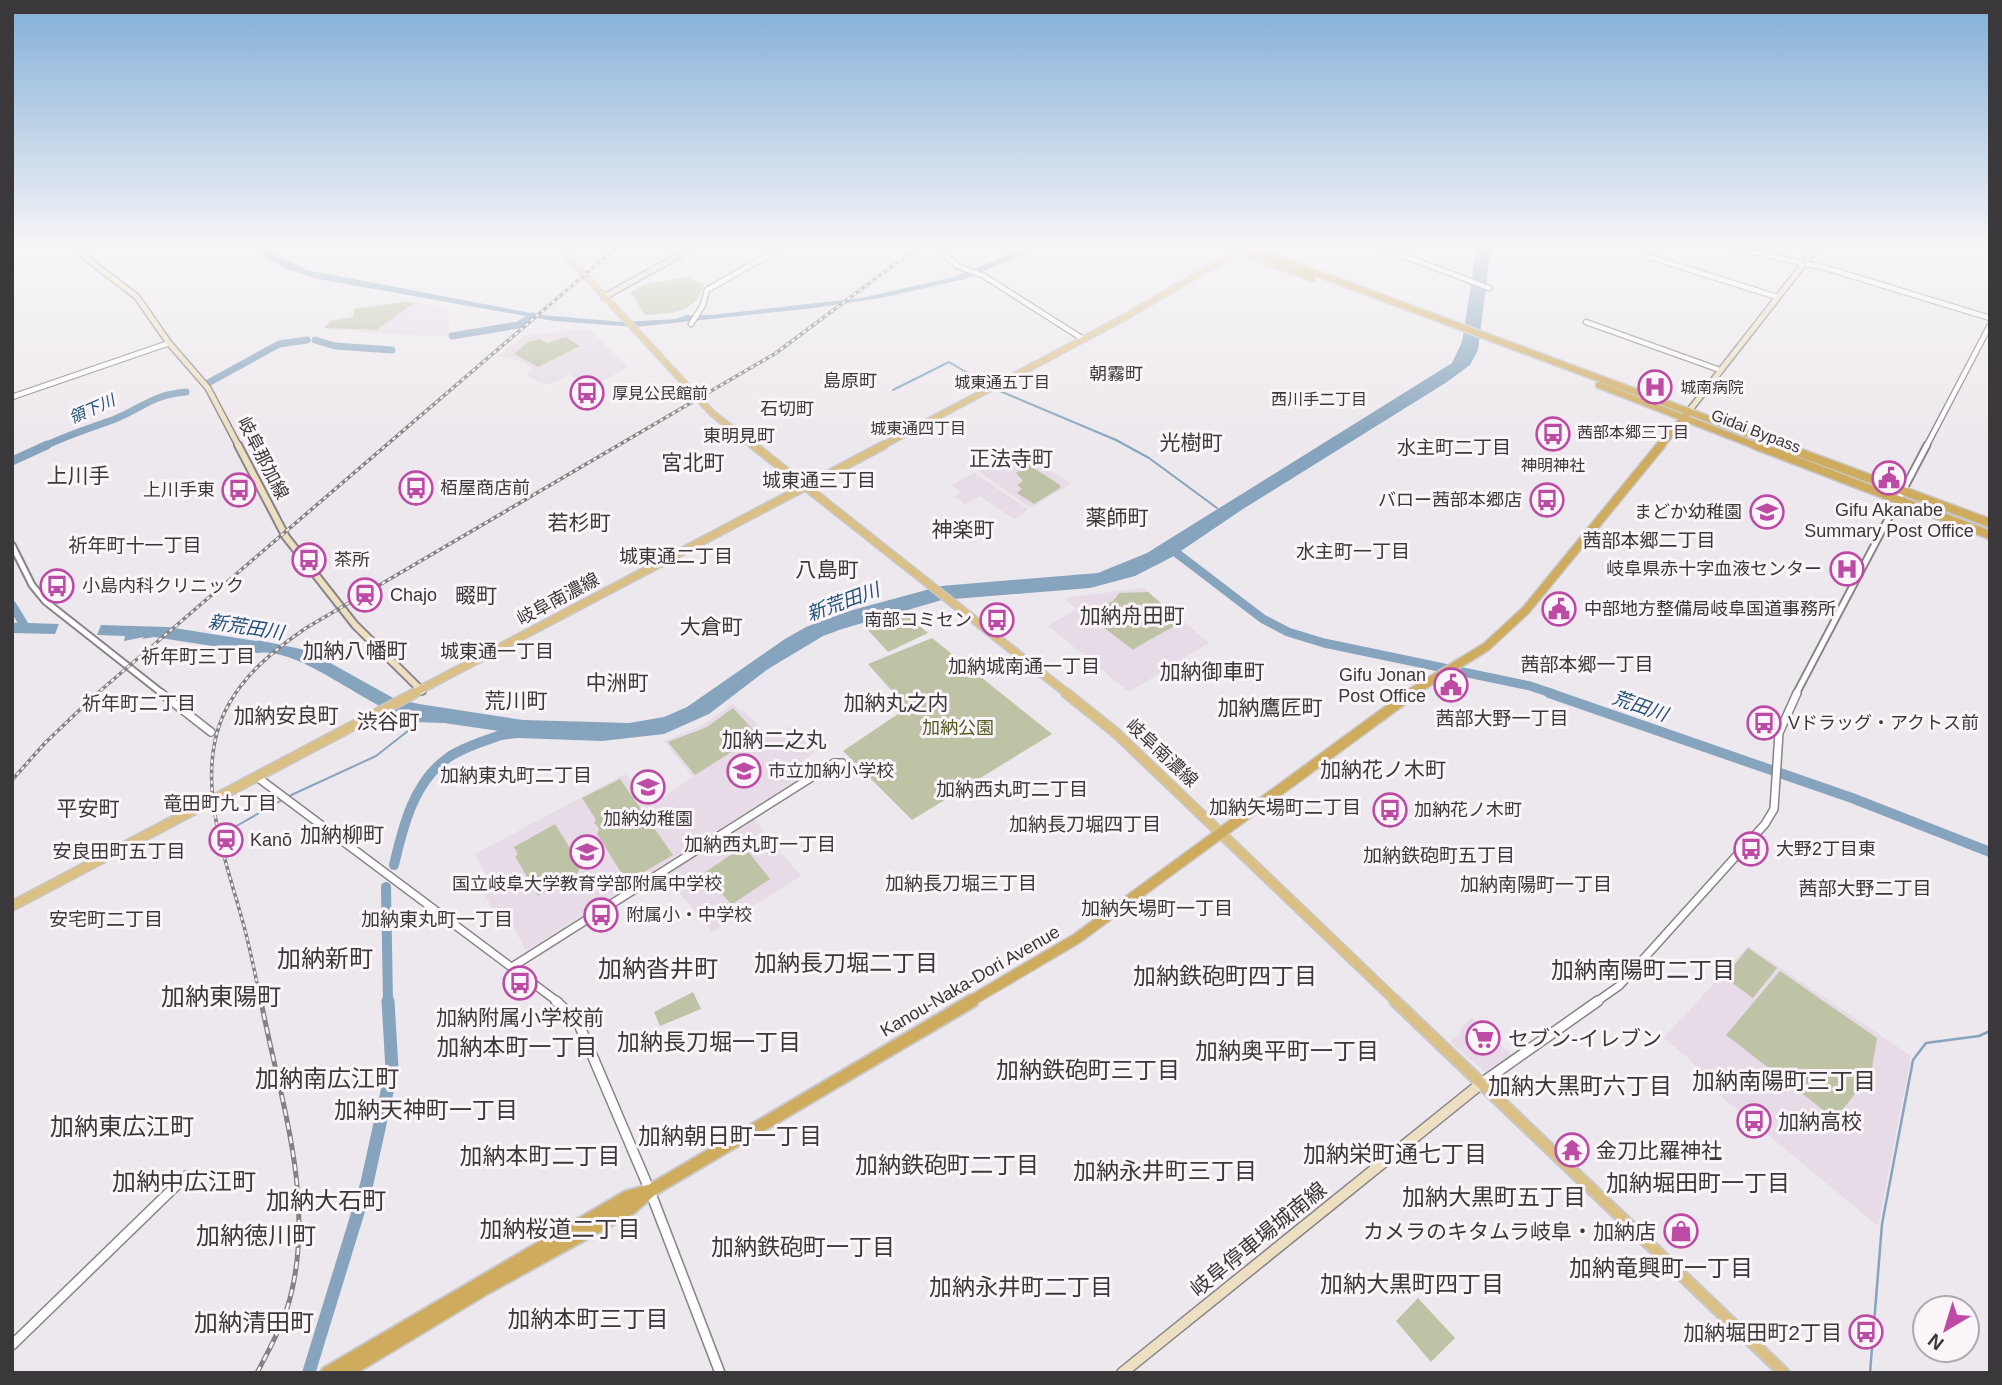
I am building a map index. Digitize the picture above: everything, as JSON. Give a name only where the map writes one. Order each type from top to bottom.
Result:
[{"type":"highway","name":"Gidai Bypass","points":[[1414,312],[1686,415],[1990,523]]},
{"type":"highway","name":"Gidai Bypass","points":[[1416,312],[1634,391],[1760,448],[1990,535]]},
{"type":"highway","name":"Kanou-Naka-Dori Avenue","points":[[345,1373],[484,1289],[631,1208],[650,1191],[1076,939],[1403,698],[1486,647],[1526,610],[1686,415]]},
{"type":"highway","name":"Kanou-Naka-Dori Avenue","points":[[327,1373],[627,1197],[650,1191]]},
{"type":"main road","name":"岐阜那加線","points":[[147,312],[169,343],[208,388],[286,537],[355,625],[422,691]]},
{"type":"main road","points":[[618,312],[712,413],[805,487],[1130,312]]},
{"type":"main road","points":[[1686,415],[1766,312]]},
{"type":"main road","name":"岐阜南濃線","points":[[12,908],[805,487],[1102,720],[1784,1373]]},
{"type":"main road","name":"岐阜停車場城南線","points":[[1122,1373],[1483,1082]]},
{"type":"street","points":[[691,323],[699,312]]},
{"type":"street","points":[[1039,312],[1083,339]]},
{"type":"street","points":[[1972,312],[1990,317]]},
{"type":"street","points":[[1586,322],[1720,370]]},
{"type":"street","points":[[1483,1082],[1619,986],[1765,824],[1774,808],[1779,733],[1795,695],[1990,325]]},
{"type":"street","points":[[12,397],[169,343]]},
{"type":"street","points":[[12,545],[32,585],[46,601],[211,732]]},
{"type":"street","points":[[512,967],[834,763],[842,763]]},
{"type":"street","points":[[258,778],[512,967],[578,1022],[650,1191],[720,1373]]},
{"type":"street","points":[[12,1345],[186,1176]]},
{"type":"shaded area","points":[[353,312],[448,312],[447,320],[450,324],[447,336],[322,329],[332,319],[352,316]]},
{"type":"shaded area","points":[[589,329],[628,367],[590,388],[569,374],[549,385],[537,381],[526,375],[534,369],[511,357],[506,359],[498,356],[525,335]]},
{"type":"shaded area","points":[[1016,448],[1070,484],[1031,508],[977,470]]},
{"type":"shaded area","points":[[974,473],[1028,510],[1014,519],[980,496],[965,504],[954,496],[961,492],[951,485]]},
{"type":"shaded area","points":[[1144,588],[1209,643],[1129,692],[1048,626],[1076,609],[1064,598]]},
{"type":"shaded area","points":[[733,704],[740,711],[743,710],[770,738],[791,726],[815,753],[796,766],[805,775],[526,951],[507,914],[497,919],[482,888],[490,883],[475,854],[625,774],[652,804],[693,777],[664,741],[701,726]]},
{"type":"shaded area","points":[[753,818],[801,876],[712,932],[664,874]]},
{"type":"shaded area","points":[[1748,946],[1911,1056],[1878,1226],[1711,1088],[1712,1084],[1687,1057],[1664,1038]]},
{"type":"shaded area","points":[[1472,1018],[1512,1055],[1486,1073],[1450,1042]]},
{"type":"green space","points":[[354,312],[402,312],[376,330],[324,328],[332,321],[354,317]]},
{"type":"green space","points":[[643,312],[675,312],[673,312],[645,315]]},
{"type":"green space","points":[[566,337],[580,346],[538,367],[514,354],[528,342],[540,339],[547,343]]},
{"type":"green space","points":[[1029,465],[1060,485],[1060,488],[1034,504],[1017,493],[1022,489],[1017,485],[1023,481],[1016,473]]},
{"type":"green space","points":[[1148,592],[1182,622],[1133,650],[1089,616],[1114,600],[1119,593]]},
{"type":"green space","points":[[908,616],[928,633],[888,652],[868,630]]},
{"type":"green space","name":"加納公園","points":[[932,638],[1052,734],[912,820],[843,751],[907,708],[868,664]]},
{"type":"green space","points":[[733,708],[758,735],[695,775],[668,742],[707,727]]},
{"type":"green space","points":[[620,779],[673,855],[627,882],[597,834],[599,829],[594,822],[596,820],[582,798]]},
{"type":"green space","points":[[555,824],[581,866],[577,874],[538,896],[515,856],[518,855],[514,847]]},
{"type":"green space","points":[[744,846],[770,879],[730,903],[704,873]]},
{"type":"green space","points":[[1748,948],[1777,968],[1753,998],[1724,977]]},
{"type":"green space","points":[[1780,971],[1877,1038],[1871,1074],[1835,1119],[1726,1035]]},
{"type":"green space","points":[[693,992],[701,1009],[660,1026],[654,1012]]},
{"type":"green space","points":[[1418,1298],[1455,1338],[1431,1362],[1396,1321]]},
{"type":"water","points":[[501,312],[623,322],[676,319],[687,315],[780,312],[636,327],[554,321]]},
{"type":"water","points":[[1467,312],[1483,312],[1478,350],[1470,365],[1172,557],[1135,576],[1090,588],[942,600],[842,629],[823,636],[768,669],[709,714],[664,734],[602,741],[519,738],[499,740],[499,731],[444,723],[413,722],[313,668],[274,653],[257,653],[154,637],[124,641],[125,636],[97,635],[101,625],[168,627],[268,643],[272,650],[280,653],[307,650],[395,699],[523,720],[629,723],[664,717],[687,707],[785,639],[806,627],[849,611],[941,586],[1098,573],[1147,553],[1452,363],[1462,342]]},
{"type":"water","points":[[12,623],[59,624],[55,634],[12,633]]},
{"type":"waterway","name":"領下川","points":[[452,336],[518,325],[533,316]]},
{"type":"waterway","name":"領下川","points":[[208,383],[279,344],[307,340]]},
{"type":"waterway","name":"領下川","points":[[315,340],[335,346],[392,350]]},
{"type":"waterway","points":[[893,390],[949,362],[990,386]]},
{"type":"waterway","points":[[995,389],[1116,440],[1149,458],[1217,508]]},
{"type":"waterway","name":"領下川","points":[[43,447],[115,419],[156,399],[186,392]]},
{"type":"waterway","name":"領下川","points":[[12,461],[47,445]]},
{"type":"waterway","name":"荒田川","points":[[1170,548],[1263,619],[1288,632],[1324,643],[1530,686],[1554,694]]},
{"type":"waterway","points":[[12,605],[26,628]]},
{"type":"waterway","name":"新荒田川","points":[[259,645],[302,654]]},
{"type":"waterway","name":"荒田川","points":[[1549,693],[1852,798],[1990,852]]},
{"type":"waterway","points":[[287,797],[376,756],[418,723]]},
{"type":"waterway","points":[[394,865],[412,805],[437,767],[456,753],[509,732]]},
{"type":"waterway","points":[[210,841],[282,800]]},
{"type":"waterway","points":[[386,887],[388,1002]]},
{"type":"waterway","points":[[309,1372],[367,1183],[392,1069],[388,1001]]},
{"type":"waterway","points":[[1870,1373],[1882,1224],[1913,1060],[1926,1043],[1979,1036],[1990,1031]]},
{"type":"railway","points":[[12,780],[45,743],[93,697],[542,312]]},
{"type":"railway","points":[[261,1002],[248,940],[220,838],[212,782],[213,754],[219,727],[230,702],[245,680],[274,652],[306,628],[776,353],[831,312]]},
{"type":"railway","points":[[257,1373],[278,1332],[292,1290],[298,1253],[299,1217],[292,1144],[261,1001]]},
{"type":"place","name":"城南病院","points":[[1655,387]]},
{"type":"place","name":"厚見公民館前","points":[[587,393]]},
{"type":"place","name":"神明神社","points":[[1553,434]]},
{"type":"place","name":"Gifu Akanabe Summary Post Office","points":[[1889,478]]},
{"type":"place","name":"栢屋商店前","points":[[416,488]]},
{"type":"place","name":"上川手東","points":[[239,490]]},
{"type":"place","name":"バロー茜部本郷店","points":[[1547,500]]},
{"type":"place","name":"まどか幼稚園","points":[[1767,512]]},
{"type":"place","name":"茶所","points":[[309,560]]},
{"type":"place","name":"岐阜県赤十字血液センター","points":[[1847,569]]},
{"type":"place","name":"小島内科クリニック","points":[[57,586]]},
{"type":"place","name":"Chajo","points":[[365,595]]},
{"type":"place","name":"中部地方整備局岐阜国道事務所","points":[[1559,609]]},
{"type":"place","name":"南部コミセン","points":[[997,620]]},
{"type":"place","name":"Gifu Jonan Post Office","points":[[1451,685]]},
{"type":"place","name":"Vドラッグ・アクトス前","points":[[1764,723]]},
{"type":"place","name":"市立加納小学校","points":[[744,771]]},
{"type":"place","name":"加納幼稚園","points":[[648,787]]},
{"type":"place","name":"加納花ノ木町","points":[[1390,810]]},
{"type":"place","name":"Kanō","points":[[226,840]]},
{"type":"place","name":"大野2丁目東","points":[[1751,849]]},
{"type":"place","name":"国立岐阜大学教育学部附属中学校","points":[[587,852]]},
{"type":"place","name":"附属小・中学校","points":[[601,915]]},
{"type":"place","name":"加納附属小学校前","points":[[520,983]]},
{"type":"place","name":"セブン-イレブン","points":[[1483,1038]]},
{"type":"place","name":"加納高校","points":[[1754,1121]]},
{"type":"place","name":"金刀比羅神社","points":[[1572,1150]]},
{"type":"place","name":"カメラのキタムラ岐阜・加納店","points":[[1681,1231]]},
{"type":"place","name":"加納堀田町2丁目","points":[[1866,1332]]},
{"type":"district","name":"朝霧町","points":[[1116,374]]},
{"type":"district","name":"島原町","points":[[850,381]]},
{"type":"district","name":"城東通五丁目","points":[[1002,382]]},
{"type":"district","name":"西川手二丁目","points":[[1319,399]]},
{"type":"district","name":"石切町","points":[[787,409]]},
{"type":"district","name":"城東通四丁目","points":[[918,428]]},
{"type":"district","name":"茜部本郷三丁目","points":[[1633,432]]},
{"type":"district","name":"東明見町","points":[[739,436]]},
{"type":"district","name":"光樹町","points":[[1191,442]]},
{"type":"district","name":"水主町二丁目","points":[[1454,447]]},
{"type":"district","name":"正法寺町","points":[[1011,458]]},
{"type":"district","name":"宮北町","points":[[693,462]]},
{"type":"district","name":"上川手","points":[[78,475]]},
{"type":"district","name":"城東通三丁目","points":[[819,480]]},
{"type":"district","name":"薬師町","points":[[1117,517]]},
{"type":"district","name":"若杉町","points":[[579,522]]},
{"type":"district","name":"神楽町","points":[[963,529]]},
{"type":"district","name":"茜部本郷二丁目","points":[[1649,540]]},
{"type":"district","name":"祈年町十一丁目","points":[[135,545]]},
{"type":"district","name":"水主町一丁目","points":[[1353,551]]},
{"type":"district","name":"城東通二丁目","points":[[676,556]]},
{"type":"district","name":"八島町","points":[[827,569]]},
{"type":"district","name":"畷町","points":[[476,595]]},
{"type":"district","name":"加納舟田町","points":[[1132,615]]},
{"type":"district","name":"大倉町","points":[[711,626]]},
{"type":"district","name":"加納八幡町","points":[[355,650]]},
{"type":"district","name":"城東通一丁目","points":[[497,651]]},
{"type":"district","name":"祈年町三丁目","points":[[198,656]]},
{"type":"district","name":"茜部本郷一丁目","points":[[1587,664]]},
{"type":"district","name":"加納城南通一丁目","points":[[1024,666]]},
{"type":"district","name":"加納御車町","points":[[1212,671]]},
{"type":"district","name":"中洲町","points":[[617,682]]},
{"type":"district","name":"荒川町","points":[[516,700]]},
{"type":"district","name":"加納丸之内","points":[[896,702]]},
{"type":"district","name":"祈年町二丁目","points":[[139,703]]},
{"type":"district","name":"加納鷹匠町","points":[[1270,707]]},
{"type":"district","name":"加納安良町","points":[[286,715]]},
{"type":"district","name":"茜部大野一丁目","points":[[1502,718]]},
{"type":"district","name":"渋谷町","points":[[388,721]]},
{"type":"district","name":"加納二之丸","points":[[774,739]]},
{"type":"district","name":"加納花ノ木町","points":[[1383,769]]},
{"type":"district","name":"加納東丸町二丁目","points":[[516,775]]},
{"type":"district","name":"加納西丸町二丁目","points":[[1012,789]]},
{"type":"district","name":"竜田町九丁目","points":[[220,803]]},
{"type":"district","name":"加納矢場町二丁目","points":[[1285,807]]},
{"type":"district","name":"平安町","points":[[88,808]]},
{"type":"district","name":"加納長刀堀四丁目","points":[[1085,824]]},
{"type":"district","name":"加納柳町","points":[[342,834]]},
{"type":"district","name":"加納西丸町一丁目","points":[[760,844]]},
{"type":"district","name":"安良田町五丁目","points":[[119,851]]},
{"type":"district","name":"加納鉄砲町五丁目","points":[[1439,855]]},
{"type":"district","name":"加納長刀堀三丁目","points":[[961,883]]},
{"type":"district","name":"加納南陽町一丁目","points":[[1536,884]]},
{"type":"district","name":"茜部大野二丁目","points":[[1865,888]]},
{"type":"district","name":"加納矢場町一丁目","points":[[1157,908]]},
{"type":"district","name":"安宅町二丁目","points":[[106,919]]},
{"type":"district","name":"加納東丸町一丁目","points":[[437,919]]},
{"type":"district","name":"加納新町","points":[[325,958]]},
{"type":"district","name":"加納長刀堀二丁目","points":[[846,963]]},
{"type":"district","name":"加納沓井町","points":[[658,968]]},
{"type":"district","name":"加納南陽町二丁目","points":[[1643,970]]},
{"type":"district","name":"加納鉄砲町四丁目","points":[[1225,976]]},
{"type":"district","name":"加納東陽町","points":[[221,996]]},
{"type":"district","name":"加納長刀堀一丁目","points":[[709,1042]]},
{"type":"district","name":"加納本町一丁目","points":[[517,1047]]},
{"type":"district","name":"加納奥平町一丁目","points":[[1287,1051]]},
{"type":"district","name":"加納鉄砲町三丁目","points":[[1088,1070]]},
{"type":"district","name":"加納南広江町","points":[[327,1078]]},
{"type":"district","name":"加納南陽町三丁目","points":[[1784,1081]]},
{"type":"district","name":"加納大黒町六丁目","points":[[1580,1086]]},
{"type":"district","name":"加納天神町一丁目","points":[[426,1110]]},
{"type":"district","name":"加納東広江町","points":[[122,1126]]},
{"type":"district","name":"加納朝日町一丁目","points":[[730,1136]]},
{"type":"district","name":"加納栄町通七丁目","points":[[1395,1154]]},
{"type":"district","name":"加納本町二丁目","points":[[540,1156]]},
{"type":"district","name":"加納鉄砲町二丁目","points":[[947,1165]]},
{"type":"district","name":"加納永井町三丁目","points":[[1165,1171]]},
{"type":"district","name":"加納中広江町","points":[[184,1181]]},
{"type":"district","name":"加納堀田町一丁目","points":[[1698,1183]]},
{"type":"district","name":"加納大黒町五丁目","points":[[1494,1197]]},
{"type":"district","name":"加納大石町","points":[[326,1200]]},
{"type":"district","name":"加納桜道二丁目","points":[[560,1229]]},
{"type":"district","name":"加納徳川町","points":[[256,1235]]},
{"type":"district","name":"加納鉄砲町一丁目","points":[[803,1247]]},
{"type":"district","name":"加納竜興町一丁目","points":[[1661,1268]]},
{"type":"district","name":"加納大黒町四丁目","points":[[1412,1284]]},
{"type":"district","name":"加納永井町二丁目","points":[[1021,1287]]},
{"type":"district","name":"加納本町三丁目","points":[[588,1319]]},
{"type":"district","name":"加納清田町","points":[[254,1322]]}]
